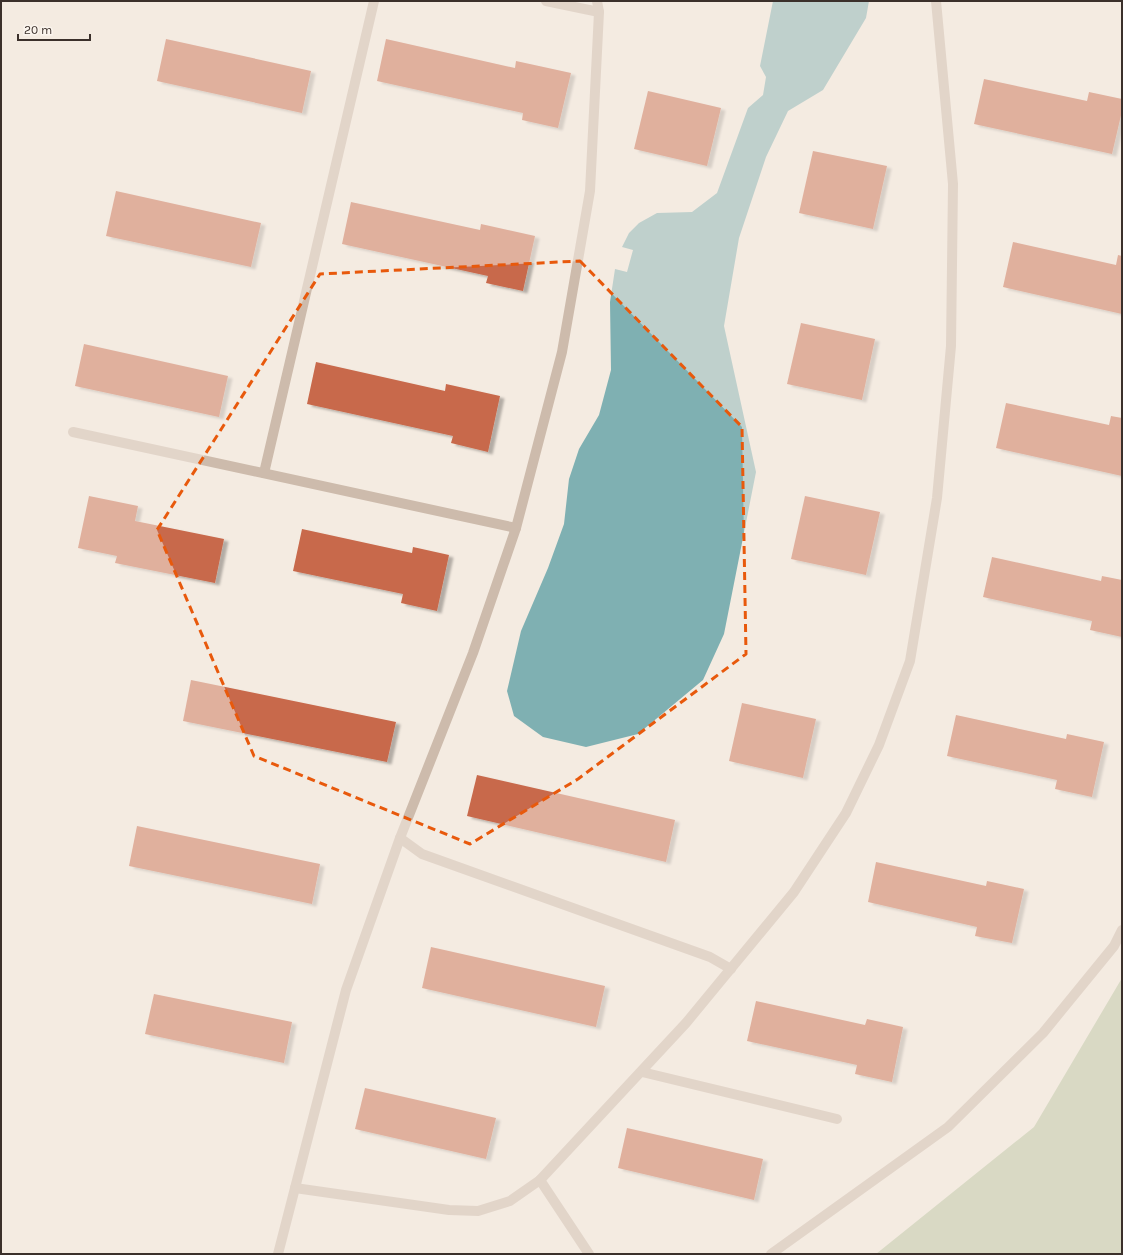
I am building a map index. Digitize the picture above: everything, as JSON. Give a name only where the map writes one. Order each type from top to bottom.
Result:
[{"type":"street","points":[[264,473],[374,1]]},
{"type":"street","points":[[546,1],[599,12]]},
{"type":"street","points":[[278,1254],[346,990],[400,838],[473,652],[516,528],[562,352],[590,191],[599,12],[597,1]]},
{"type":"street","points":[[295,1188],[449,1210],[478,1210],[510,1201],[540,1180],[686,1023],[794,892],[846,813],[879,745],[910,661],[937,498],[951,346],[953,184],[936,1]]},
{"type":"street","points":[[73,432],[516,528]]},
{"type":"street","points":[[400,838],[422,854],[710,957],[731,969]]},
{"type":"street","points":[[771,1254],[948,1127],[1043,1034],[1114,946],[1122,930]]},
{"type":"street","points":[[642,1072],[838,1119]]},
{"type":"street","points":[[540,1180],[589,1254]]},
{"type":"highlighted area","points":[[580,261],[742,427],[746,654],[578,779],[470,844],[254,756],[157,530],[320,274]]},
{"type":"green space","points":[[1122,978],[1122,1254],[876,1254],[1034,1127]]},
{"type":"water","points":[[773,1],[869,1],[866,18],[823,90],[788,111],[766,157],[739,238],[724,326],[756,472],[724,634],[703,680],[638,734],[586,747],[543,737],[514,716],[507,691],[521,631],[548,568],[564,524],[569,479],[579,449],[599,415],[611,370],[610,302],[615,269],[627,272],[633,250],[622,247],[629,233],[639,223],[657,213],[692,212],[717,193],[748,108],[763,95],[766,77],[760,66]]},
{"type":"building","points":[[166,39],[311,71],[302,113],[157,81]]},
{"type":"building","points":[[386,39],[515,68],[516,61],[571,73],[558,128],[522,120],[523,113],[377,81]]},
{"type":"building","points":[[984,79],[1087,101],[1089,92],[1122,99],[1122,111],[1112,154],[974,124]]},
{"type":"building","points":[[648,91],[721,108],[707,166],[634,149]]},
{"type":"building","points":[[813,151],[887,166],[873,229],[799,213]]},
{"type":"building","points":[[116,191],[261,223],[251,267],[106,236]]},
{"type":"building","points":[[351,202],[480,230],[481,224],[535,236],[523,291],[486,283],[488,276],[342,244]]},
{"type":"building","points":[[1013,242],[1116,265],[1118,255],[1122,256],[1122,314],[1003,287]]},
{"type":"building","points":[[801,323],[875,339],[862,400],[787,384]]},
{"type":"building","points":[[84,344],[228,376],[219,417],[75,386]]},
{"type":"building","points":[[316,362],[445,391],[446,384],[500,396],[488,452],[451,443],[453,436],[307,404]]},
{"type":"building","points":[[1006,403],[1109,425],[1111,416],[1122,418],[1122,476],[996,448]]},
{"type":"building","points":[[89,496],[138,506],[135,521],[224,539],[215,583],[115,563],[117,556],[78,548]]},
{"type":"building","points":[[805,496],[880,512],[866,575],[791,559]]},
{"type":"building","points":[[302,529],[412,553],[413,547],[449,555],[437,611],[401,603],[403,594],[293,571]]},
{"type":"building","points":[[992,557],[1101,581],[1102,576],[1122,580],[1122,637],[1090,630],[1092,621],[983,597]]},
{"type":"building","points":[[191,680],[396,722],[387,762],[183,721]]},
{"type":"building","points":[[742,703],[816,719],[803,778],[729,761]]},
{"type":"building","points":[[956,715],[1066,739],[1067,734],[1104,742],[1092,797],[1055,789],[1057,780],[947,756]]},
{"type":"building","points":[[477,775],[675,820],[666,862],[467,816]]},
{"type":"building","points":[[137,826],[320,864],[312,904],[129,866]]},
{"type":"building","points":[[876,862],[986,886],[987,881],[1024,889],[1012,943],[975,936],[977,927],[868,902]]},
{"type":"building","points":[[431,947],[605,986],[596,1027],[422,988]]},
{"type":"building","points":[[154,994],[292,1022],[284,1063],[145,1034]]},
{"type":"building","points":[[756,1001],[865,1025],[867,1019],[903,1027],[892,1082],[855,1074],[857,1065],[747,1041]]},
{"type":"building","points":[[365,1088],[496,1118],[486,1159],[355,1129]]},
{"type":"building","points":[[627,1128],[763,1159],[754,1200],[618,1168]]}]
